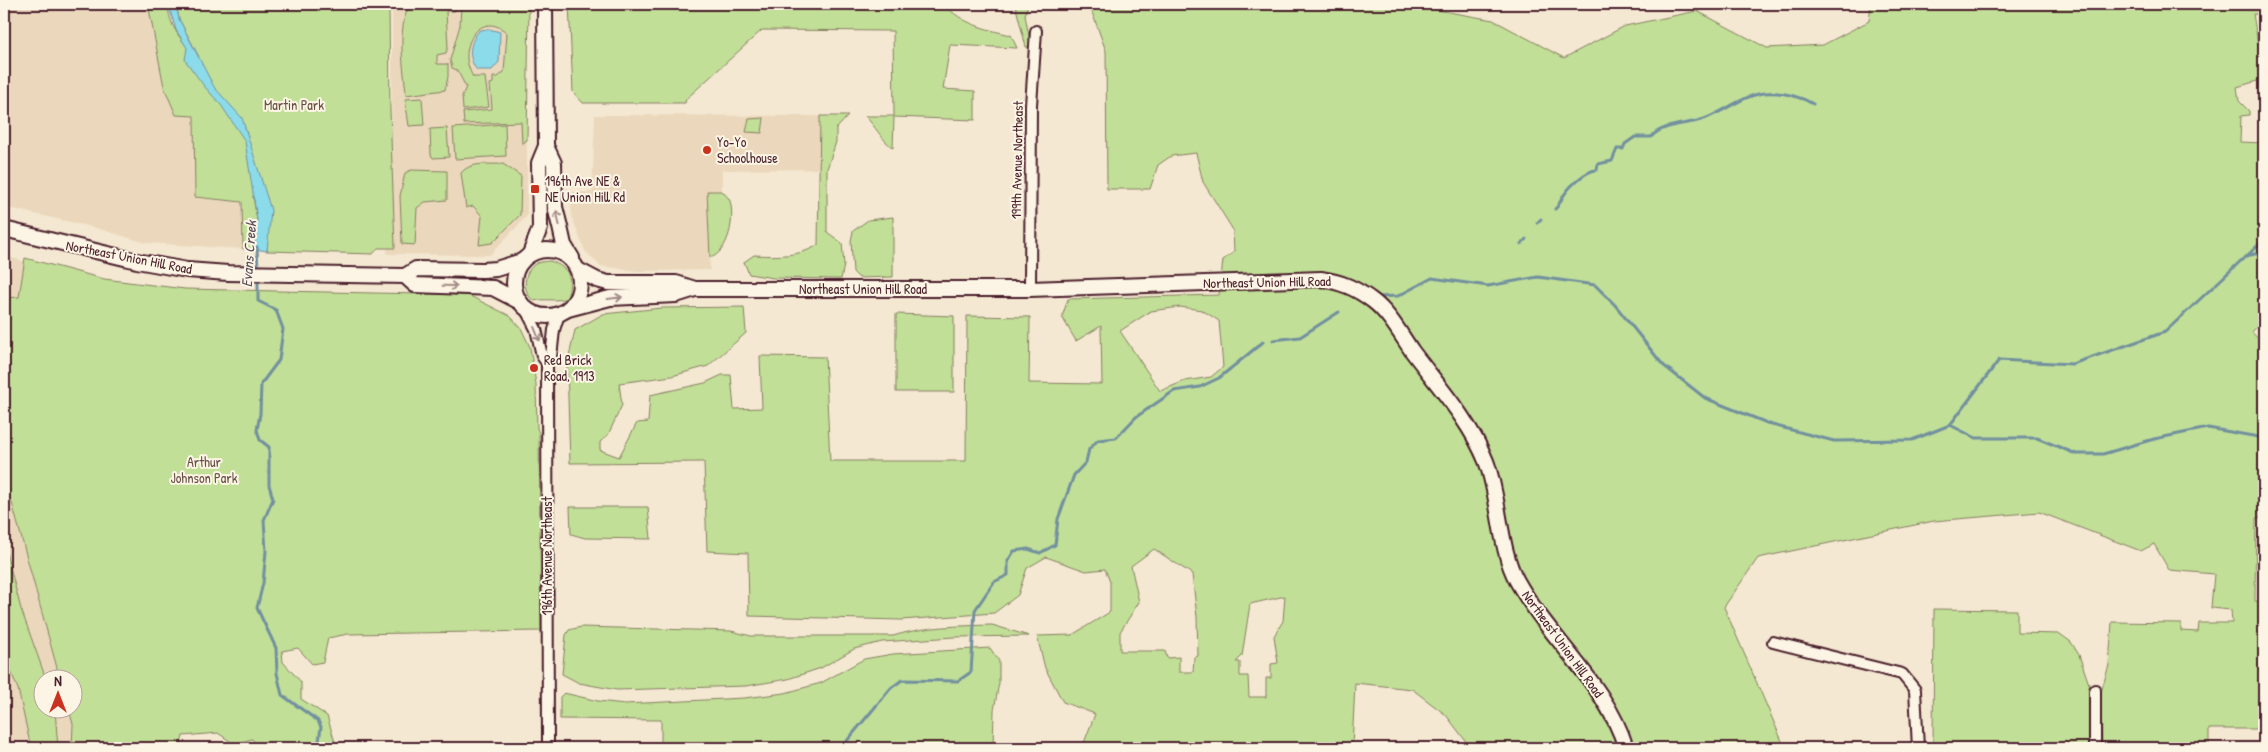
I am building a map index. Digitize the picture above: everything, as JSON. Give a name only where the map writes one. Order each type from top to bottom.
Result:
[{"type":"street","points":[[545,4],[546,146],[539,164],[540,228],[526,257],[516,270],[514,281],[515,292],[522,304],[540,315],[563,312],[575,301],[580,292],[581,281],[576,266],[564,245],[556,207],[554,163],[546,146]]},
{"type":"street","name":"199th Avenue Northeast","points":[[1030,289],[1031,113],[1036,31]]},
{"type":"street","name":"Northeast Union Hill Road","points":[[4,229],[137,261],[186,270],[228,273],[405,276],[416,269],[496,269],[526,257]]},
{"type":"street","points":[[526,257],[549,250],[567,256],[576,266]]},
{"type":"street","name":"Northeast Union Hill Road","points":[[576,266],[597,280],[608,283],[676,283],[695,289],[1030,289],[1322,279],[1340,282],[1355,289],[1374,302],[1469,428],[1486,461],[1501,516],[1506,547],[1516,580],[1530,603],[1597,688],[1612,714],[1626,748]]},
{"type":"street","name":"Northeast Union Hill Road","points":[[405,276],[416,285],[493,288],[522,304]]},
{"type":"street","name":"Northeast Union Hill Road","points":[[563,312],[610,298],[676,295],[695,289]]},
{"type":"street","name":"196th Avenue Northeast","points":[[522,304],[536,329],[542,356],[547,363]]},
{"type":"street","name":"196th Avenue Northeast","points":[[548,748],[547,363],[551,357],[554,330],[563,312]]},
{"type":"street","points":[[1773,642],[1902,674],[1915,690],[1918,748]]},
{"type":"street","points":[[2095,690],[2095,748]]},
{"type":"shaded area","points":[[4,4],[148,4],[164,87],[194,116],[195,197],[242,202],[243,249],[146,243],[96,228],[4,207]]},
{"type":"shaded area","points":[[392,4],[529,4],[527,37],[527,216],[490,255],[387,254],[392,96]]},
{"type":"shaded area","points":[[595,115],[820,116],[820,169],[722,170],[722,191],[707,192],[710,270],[637,271],[600,266],[585,251],[572,218],[570,192],[592,192]]},
{"type":"shaded area","points":[[4,256],[27,262],[21,299],[4,300]]},
{"type":"shaded area","points":[[4,487],[12,503],[58,670],[32,670],[32,720],[72,720],[72,748],[12,748],[4,715]]},
{"type":"green space","name":"Martin Park","points":[[148,4],[168,4],[171,19],[178,34],[187,47],[199,57],[179,19],[176,4],[389,4],[390,110],[395,248],[378,248],[373,254],[267,251],[267,244],[253,196],[257,220],[254,249],[243,249],[242,202],[195,197],[194,116],[176,115],[164,87]]},
{"type":"green space","points":[[410,4],[457,4],[455,11],[446,11],[448,46],[446,53],[437,55],[437,64],[448,64],[445,90],[406,95],[402,37],[403,25]]},
{"type":"green space","points":[[461,4],[529,4],[527,140],[522,144],[521,122],[464,124],[463,112],[492,109],[490,84],[493,83],[493,77],[498,77],[504,72],[507,33],[499,27],[485,26],[474,34],[470,41],[467,58],[470,70],[473,77],[485,77],[489,107],[463,110],[462,96],[466,87],[457,70],[452,68],[450,60],[460,25]]},
{"type":"green space","points":[[569,4],[944,4],[966,21],[983,28],[1011,35],[1017,48],[950,45],[943,89],[975,91],[975,120],[894,117],[893,148],[865,116],[894,116],[893,31],[762,30],[686,99],[685,103],[583,103],[573,92]]},
{"type":"green space","points":[[1015,4],[1028,4],[1025,15],[1031,47],[1026,47]]},
{"type":"green space","points":[[1089,4],[1429,4],[1432,9],[1493,20],[1564,58],[1625,26],[1697,11],[1767,48],[1823,45],[1869,21],[1871,4],[2264,4],[2264,15],[2253,14],[2264,79],[2237,87],[2239,101],[2249,111],[2249,115],[2241,116],[2240,142],[2264,143],[2264,319],[2252,332],[2264,346],[2264,518],[2256,518],[2255,601],[2264,602],[2264,729],[2209,729],[2209,748],[2102,748],[2101,692],[2109,665],[2112,622],[2181,623],[2181,631],[2198,632],[2199,623],[2232,623],[2231,610],[2211,608],[2214,574],[2169,570],[2154,544],[2141,551],[2039,512],[1934,521],[1758,558],[1724,607],[1785,748],[1471,748],[1446,715],[1412,689],[1355,683],[1352,748],[1082,748],[1095,714],[1063,702],[1045,668],[1037,636],[1072,635],[1110,612],[1110,582],[1105,569],[1086,571],[1046,557],[1027,568],[1018,595],[994,613],[901,620],[749,616],[748,553],[707,551],[704,462],[570,463],[567,365],[575,330],[603,314],[662,308],[744,307],[746,333],[708,366],[672,376],[619,383],[622,405],[608,435],[600,442],[600,450],[619,457],[637,423],[648,422],[650,395],[705,383],[722,375],[731,375],[734,409],[762,408],[760,356],[825,357],[830,461],[966,461],[967,316],[1030,317],[1029,383],[1102,384],[1101,326],[1076,341],[1062,317],[1068,299],[1219,295],[1223,260],[1234,252],[1233,230],[1203,182],[1196,153],[1171,156],[1158,165],[1150,189],[1107,189],[1106,51]],"holes":[[[1180,307],[1202,310],[1219,321],[1223,367],[1211,377],[1185,381],[1160,391],[1120,331],[1151,311]],[[1154,549],[1192,574],[1197,617],[1198,656],[1194,657],[1193,672],[1179,672],[1179,657],[1167,658],[1165,651],[1120,651],[1120,632],[1139,602],[1131,566]],[[1285,596],[1283,621],[1274,636],[1278,663],[1271,664],[1271,678],[1266,678],[1266,697],[1249,697],[1248,676],[1240,676],[1240,662],[1236,662],[1242,656],[1250,604]]]},
{"type":"green space","points":[[422,98],[424,125],[409,126],[405,99]]},
{"type":"green space","points":[[820,116],[848,116],[836,129],[836,142],[827,169],[827,232],[842,243],[844,265],[841,279],[773,278],[749,274],[744,262],[754,255],[795,254],[818,245]]},
{"type":"green space","points":[[764,118],[762,133],[746,132],[749,119]]},
{"type":"green space","points":[[505,124],[506,156],[455,159],[453,128]]},
{"type":"green space","points":[[447,128],[449,157],[433,158],[431,155],[430,129]]},
{"type":"green space","points":[[503,164],[521,176],[520,215],[492,243],[479,245],[482,216],[473,206],[466,208],[461,173],[475,165]]},
{"type":"green space","points":[[411,170],[447,171],[447,200],[425,202],[417,208],[415,245],[402,244],[400,196],[405,173]]},
{"type":"green space","points":[[707,191],[722,191],[730,201],[732,216],[726,242],[717,255],[710,258]]},
{"type":"green space","points":[[893,217],[893,277],[859,278],[853,272],[851,241],[853,231],[868,220]]},
{"type":"green space","name":"Arthur Johnson Park","points":[[25,258],[104,279],[185,289],[468,295],[510,316],[521,328],[530,347],[536,384],[537,428],[539,433],[541,631],[348,634],[328,638],[323,662],[312,664],[298,648],[282,651],[283,662],[301,682],[301,699],[327,716],[335,742],[341,748],[261,748],[252,739],[234,744],[218,733],[183,736],[180,748],[72,748],[72,720],[82,720],[82,670],[58,670],[12,503],[4,487],[4,298],[19,297]]},
{"type":"green space","points":[[550,261],[562,267],[570,279],[567,298],[534,301],[527,292],[526,276],[532,266],[537,263]]},
{"type":"green space","points":[[896,314],[954,316],[954,392],[896,392]]},
{"type":"green space","points":[[570,507],[648,507],[651,539],[585,538],[571,534]]},
{"type":"green space","points":[[4,545],[21,609],[43,670],[32,670],[32,720],[56,720],[58,748],[31,748],[18,689],[4,655]]},
{"type":"green space","points":[[1934,609],[2017,610],[2017,633],[2060,634],[2071,642],[2079,655],[2091,690],[2091,748],[1933,748]]},
{"type":"green space","points":[[992,625],[1029,636],[954,637],[882,642],[854,649],[821,668],[788,679],[746,686],[617,690],[579,683],[562,674],[566,635],[569,630],[581,627],[731,631],[751,636],[893,636],[930,628]]},
{"type":"green space","points":[[990,648],[999,661],[999,683],[994,710],[993,748],[661,748],[661,720],[560,719],[560,697],[564,693],[598,701],[625,704],[744,698],[785,693],[821,683],[864,659],[893,654]]},
{"type":"water","points":[[168,4],[176,4],[179,19],[214,87],[242,118],[271,210],[267,251],[254,249],[257,220],[245,141],[221,105],[185,60],[187,48],[176,30]]},
{"type":"water","points":[[489,29],[500,32],[499,62],[492,70],[477,70],[471,55],[473,39],[480,30]]},
{"type":"waterway","points":[[1555,209],[1574,183],[1588,173],[1597,170],[1598,164],[1612,161],[1617,149],[1623,149],[1625,144],[1635,137],[1651,137],[1667,127],[1701,120],[1757,94],[1772,93],[1796,96],[1813,104]]},
{"type":"waterway","points":[[1537,223],[1541,219]]},
{"type":"waterway","points":[[1521,244],[1526,239]]},
{"type":"waterway","points":[[2247,256],[2264,239]]},
{"type":"waterway","name":"Evans Creek","points":[[257,247],[258,271]]},
{"type":"waterway","points":[[1377,297],[1398,296],[1432,278],[1488,286],[1538,277],[1595,285],[1615,305],[1663,365],[1705,398],[1772,425],[1834,441],[1912,440],[1950,425],[1999,360],[2072,364],[2165,332],[2246,256],[2264,252]]},
{"type":"waterway","name":"Evans Creek","points":[[258,277],[258,301],[276,310],[283,329],[279,360],[261,384],[260,414],[257,430],[260,440],[269,447],[269,485],[273,499],[264,520],[266,551],[263,583],[257,608],[276,648],[277,673],[282,695],[318,721],[321,727],[318,748]]},
{"type":"waterway","points":[[1273,340],[1300,337],[1339,312]]},
{"type":"waterway","points":[[841,748],[891,688],[902,680],[958,681],[971,672],[975,610],[994,582],[1008,575],[1008,561],[1014,551],[1028,549],[1040,553],[1055,545],[1058,519],[1074,475],[1086,462],[1089,449],[1098,440],[1116,438],[1136,417],[1174,391],[1200,387],[1219,378],[1263,342]]},
{"type":"waterway","points":[[1950,425],[1976,438],[2037,438],[2076,454],[2103,454],[2154,439],[2208,428],[2264,438]]},
{"type":"place","name":"Yo-Yo Schoolhouse","points":[[707,150]]},
{"type":"place","name":"196th Ave NE & NE Union Hill Rd","points":[[535,189]]},
{"type":"place","name":"Red Brick Road, 1913","points":[[534,368]]}]
